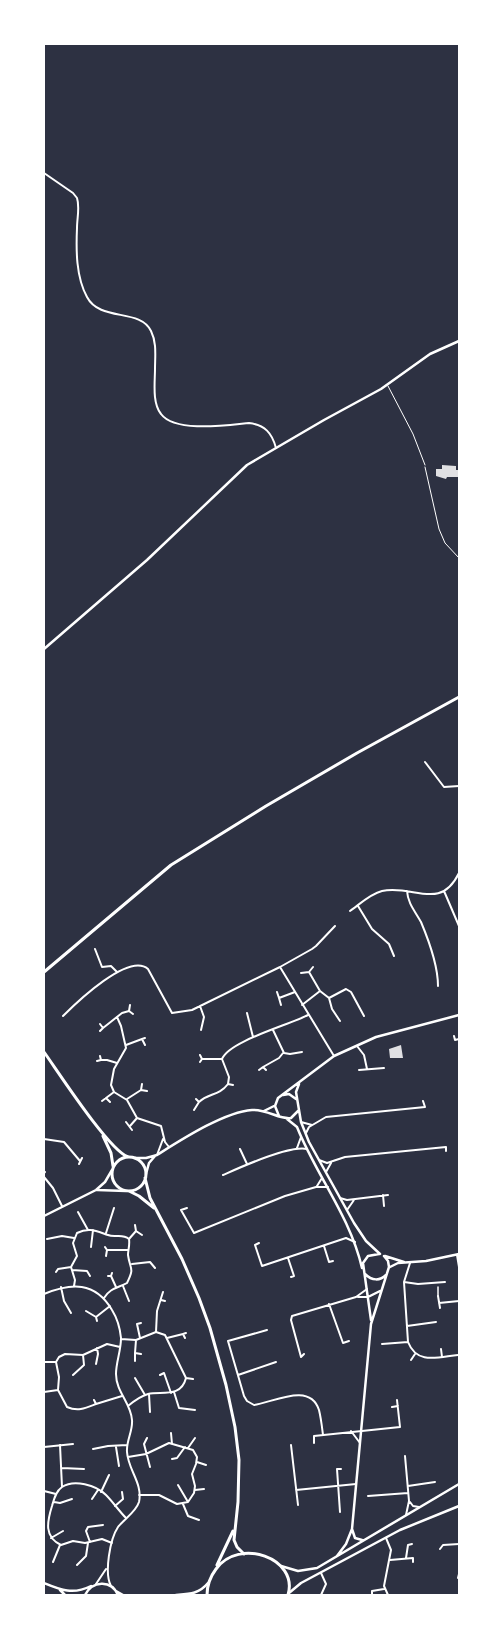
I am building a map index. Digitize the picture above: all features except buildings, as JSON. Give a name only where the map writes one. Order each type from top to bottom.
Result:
[{"type":"main road","points":[[44,972],[171,865],[357,752],[459,697]]},
{"type":"main road","points":[[44,1052],[102,1132],[120,1153],[128,1157],[135,1158],[143,1165],[148,1192],[182,1259],[202,1306],[220,1361],[238,1443],[239,1486],[235,1544],[244,1554]]},
{"type":"main road","points":[[102,1132],[110,1153],[114,1183],[139,1196],[156,1210]]},
{"type":"main road","points":[[113,1168],[119,1160],[128,1157]]},
{"type":"main road","points":[[127,1191],[139,1188],[146,1176]]},
{"type":"main road","points":[[207,1595],[208,1583],[229,1542],[236,1523]]},
{"type":"main road","points":[[213,1573],[228,1558],[248,1553],[263,1555],[274,1562],[287,1576],[289,1586],[288,1594]]},
{"type":"street","points":[[44,173],[73,193],[77,198],[78,261],[80,277],[87,298],[103,311],[136,318],[150,329],[155,343],[155,398],[160,414],[172,423],[188,426],[249,423],[256,424],[269,432],[276,448]]},
{"type":"street","points":[[44,649],[146,560],[247,465],[387,385],[414,364],[430,354],[459,341]]},
{"type":"street","points":[[425,762],[444,787],[459,786]]},
{"type":"street","points":[[350,911],[369,896],[380,891],[392,890],[430,894],[444,891],[454,882],[459,873]]},
{"type":"street","points":[[407,891],[410,906],[420,922],[433,958],[438,977],[438,986]]},
{"type":"street","points":[[444,891],[459,926]]},
{"type":"street","points":[[358,905],[372,928],[389,944],[394,956]]},
{"type":"street","points":[[63,1016],[117,972],[131,966],[144,966],[172,1013],[192,1010],[280,967],[316,946],[334,926]]},
{"type":"street","points":[[95,950],[102,967],[111,966],[117,972]]},
{"type":"street","points":[[280,967],[334,1056]]},
{"type":"street","points":[[301,973],[309,972],[313,967]]},
{"type":"street","points":[[309,972],[320,991],[329,998],[332,1010],[340,1021]]},
{"type":"street","points":[[329,998],[346,990],[351,992],[364,1016]]},
{"type":"street","points":[[302,1005],[320,991]]},
{"type":"street","points":[[277,992],[281,1005]]},
{"type":"street","points":[[279,998],[295,992]]},
{"type":"street","points":[[130,1005],[130,1010],[133,1014]]},
{"type":"street","points":[[200,1006],[204,1016],[201,1030]]},
{"type":"street","points":[[100,1031],[117,1017],[130,1010]]},
{"type":"street","points":[[247,1013],[253,1037]]},
{"type":"street","points":[[194,1110],[199,1102],[204,1098],[220,1092],[228,1084],[229,1077],[222,1059],[226,1051],[253,1037],[272,1029],[290,1024],[308,1015]]},
{"type":"street","points":[[264,1111],[275,1106],[281,1096],[334,1056],[376,1037],[459,1015]]},
{"type":"street","points":[[117,1017],[122,1026],[126,1051],[117,1063],[111,1081],[114,1092],[126,1100],[137,1118],[159,1124],[163,1129],[164,1138],[169,1147]]},
{"type":"street","points":[[100,1024],[104,1028]]},
{"type":"street","points":[[272,1029],[284,1053]]},
{"type":"street","points":[[454,1036],[455,1040],[459,1039]]},
{"type":"street","points":[[126,1045],[145,1038]]},
{"type":"street","points":[[142,1039],[145,1045]]},
{"type":"street","points":[[357,1046],[364,1055],[367,1069]]},
{"type":"street","points":[[284,1053],[290,1054],[302,1052]]},
{"type":"street","points":[[259,1070],[279,1058],[284,1053]]},
{"type":"street","points":[[200,1055],[202,1059]]},
{"type":"street","points":[[100,1056],[101,1060]]},
{"type":"street","points":[[202,1059],[222,1059]]},
{"type":"street","points":[[97,1061],[108,1060],[117,1063]]},
{"type":"street","points":[[263,1067],[266,1070]]},
{"type":"street","points":[[360,1070],[384,1068]]},
{"type":"street","points":[[299,1083],[296,1092],[301,1122],[319,1160],[361,1236],[384,1256],[410,1263],[458,1254],[459,1267]]},
{"type":"street","points":[[141,1090],[142,1084]]},
{"type":"street","points":[[228,1084],[233,1085]]},
{"type":"street","points":[[126,1100],[141,1090],[148,1091]]},
{"type":"street","points":[[102,1101],[114,1092]]},
{"type":"street","points":[[281,1096],[292,1096],[298,1101]]},
{"type":"street","points":[[106,1098],[110,1102]]},
{"type":"street","points":[[196,1099],[199,1102]]},
{"type":"street","points":[[306,1134],[313,1125],[326,1117],[425,1107],[424,1101]]},
{"type":"street","points":[[275,1106],[279,1116]]},
{"type":"street","points":[[287,1119],[294,1116],[299,1110]]},
{"type":"street","points":[[146,1176],[149,1163],[157,1155],[169,1147],[230,1115],[247,1111],[264,1111],[287,1119],[297,1126],[301,1138],[351,1231],[364,1274],[371,1324],[352,1529],[346,1544],[337,1556]]},
{"type":"street","points":[[130,1126],[137,1118]]},
{"type":"street","points":[[126,1122],[132,1130]]},
{"type":"street","points":[[301,1122],[306,1125],[313,1125]]},
{"type":"street","points":[[157,1155],[164,1138]]},
{"type":"street","points":[[296,1149],[301,1138]]},
{"type":"street","points":[[44,1139],[64,1142],[80,1161]]},
{"type":"street","points":[[319,1160],[324,1163],[332,1162],[345,1157],[446,1147],[446,1151]]},
{"type":"street","points":[[240,1149],[247,1164]]},
{"type":"street","points":[[223,1175],[247,1164],[296,1149],[307,1149]]},
{"type":"street","points":[[135,1158],[146,1158],[157,1155]]},
{"type":"street","points":[[78,1164],[82,1158]]},
{"type":"street","points":[[326,1172],[332,1162]]},
{"type":"street","points":[[44,1216],[96,1190],[105,1182],[113,1168]]},
{"type":"street","points":[[44,1177],[53,1188],[62,1206]]},
{"type":"street","points":[[316,1187],[321,1183],[322,1177]]},
{"type":"street","points":[[187,1208],[181,1210],[194,1233],[285,1196],[316,1187],[328,1187]]},
{"type":"street","points":[[96,1190],[127,1191]]},
{"type":"street","points":[[340,1198],[355,1199],[388,1195]]},
{"type":"street","points":[[383,1196],[384,1206]]},
{"type":"street","points":[[347,1210],[350,1202],[355,1199]]},
{"type":"street","points":[[106,1234],[114,1208]]},
{"type":"street","points":[[78,1212],[88,1230]]},
{"type":"street","points":[[135,1226],[136,1231],[142,1236]]},
{"type":"street","points":[[91,1247],[93,1230]]},
{"type":"street","points":[[74,1286],[75,1280],[71,1269],[77,1256],[74,1246],[74,1238],[77,1233],[93,1230],[108,1235],[122,1235],[129,1239]]},
{"type":"street","points":[[104,1298],[108,1292],[127,1283],[133,1268],[128,1250],[129,1239],[136,1231]]},
{"type":"street","points":[[259,1243],[255,1245],[262,1266],[346,1238],[351,1231]]},
{"type":"street","points":[[47,1239],[62,1236],[74,1238]]},
{"type":"street","points":[[346,1238],[355,1242]]},
{"type":"street","points":[[324,1246],[329,1262],[333,1261]]},
{"type":"street","points":[[105,1247],[107,1250],[106,1256]]},
{"type":"street","points":[[107,1250],[128,1250]]},
{"type":"street","points":[[362,1268],[364,1259],[368,1256],[380,1254]]},
{"type":"street","points":[[371,1324],[389,1268],[388,1261],[384,1256]]},
{"type":"street","points":[[288,1258],[294,1276],[291,1277]]},
{"type":"street","points":[[132,1264],[150,1262],[155,1268]]},
{"type":"street","points":[[389,1268],[395,1264],[404,1262]]},
{"type":"street","points":[[410,1263],[404,1282],[408,1342],[415,1354],[427,1358],[458,1355]]},
{"type":"street","points":[[55,1266],[58,1269],[87,1271],[90,1276]]},
{"type":"street","points":[[112,1273],[110,1276],[116,1287]]},
{"type":"street","points":[[364,1274],[372,1280],[377,1280],[387,1274]]},
{"type":"street","points":[[404,1282],[418,1284],[445,1282]]},
{"type":"street","points":[[437,1283],[440,1308]]},
{"type":"street","points":[[122,1285],[129,1301]]},
{"type":"street","points":[[44,1294],[61,1288],[74,1286],[94,1290],[104,1298],[110,1306],[119,1326],[121,1339],[116,1375],[122,1396],[128,1406],[132,1418],[132,1428],[127,1445],[128,1457],[139,1485],[139,1495],[138,1503],[117,1529],[112,1543],[108,1566],[108,1580],[118,1595]]},
{"type":"street","points":[[61,1288],[64,1300],[71,1313]]},
{"type":"street","points":[[356,1297],[367,1289]]},
{"type":"street","points":[[304,1354],[301,1357],[291,1320],[292,1316],[356,1297],[368,1297],[377,1294],[382,1289]]},
{"type":"street","points":[[156,1332],[157,1311],[162,1292]]},
{"type":"street","points":[[127,1296],[131,1295]]},
{"type":"street","points":[[160,1300],[165,1301]]},
{"type":"street","points":[[439,1303],[459,1301]]},
{"type":"street","points":[[330,1304],[343,1343],[349,1341]]},
{"type":"street","points":[[96,1317],[110,1306]]},
{"type":"street","points":[[86,1311],[96,1317],[97,1321]]},
{"type":"street","points":[[135,1320],[140,1338]]},
{"type":"street","points":[[407,1326],[436,1322]]},
{"type":"street","points":[[136,1324],[141,1323]]},
{"type":"street","points":[[267,1330],[228,1341],[244,1396],[252,1404],[297,1395],[309,1397],[319,1409],[323,1435]]},
{"type":"street","points":[[121,1339],[136,1340],[156,1332],[165,1335],[186,1378],[184,1384],[173,1392],[149,1394],[128,1406]]},
{"type":"street","points":[[167,1338],[185,1333],[185,1338]]},
{"type":"street","points":[[135,1361],[136,1340]]},
{"type":"street","points":[[382,1344],[408,1342]]},
{"type":"street","points":[[120,1347],[107,1344],[83,1355],[65,1354],[56,1362],[59,1377],[58,1390],[64,1402],[71,1409],[79,1410],[122,1396]]},
{"type":"street","points":[[386,1344],[386,1349]]},
{"type":"street","points":[[96,1364],[98,1354],[97,1348]]},
{"type":"street","points":[[441,1349],[442,1357]]},
{"type":"street","points":[[135,1353],[141,1354]]},
{"type":"street","points":[[411,1360],[415,1354]]},
{"type":"street","points":[[73,1375],[84,1365],[83,1355]]},
{"type":"street","points":[[44,1362],[56,1362]]},
{"type":"street","points":[[238,1375],[276,1362]]},
{"type":"street","points":[[160,1374],[164,1373],[179,1408],[195,1410]]},
{"type":"street","points":[[135,1378],[145,1396]]},
{"type":"street","points":[[137,1381],[142,1378]]},
{"type":"street","points":[[186,1378],[193,1379]]},
{"type":"street","points":[[44,1392],[58,1390]]},
{"type":"street","points":[[149,1394],[150,1412]]},
{"type":"street","points":[[94,1400],[96,1404]]},
{"type":"street","points":[[314,1443],[314,1436],[400,1427],[397,1400]]},
{"type":"street","points":[[392,1407],[398,1406]]},
{"type":"street","points":[[351,1431],[360,1444]]},
{"type":"street","points":[[171,1433],[172,1444]]},
{"type":"street","points":[[146,1438],[144,1444],[150,1467]]},
{"type":"street","points":[[188,1448],[195,1438]]},
{"type":"street","points":[[44,1447],[73,1444]]},
{"type":"street","points":[[128,1457],[146,1454],[162,1446],[172,1444],[194,1450],[197,1457],[192,1474],[195,1490],[193,1496],[188,1502],[183,1504],[174,1504],[155,1494],[139,1495]]},
{"type":"street","points":[[60,1445],[62,1487]]},
{"type":"street","points":[[94,1449],[108,1446],[127,1445]]},
{"type":"street","points":[[291,1445],[298,1505]]},
{"type":"street","points":[[116,1446],[119,1466]]},
{"type":"street","points":[[172,1458],[177,1458],[185,1447]]},
{"type":"street","points":[[405,1456],[409,1501],[406,1515]]},
{"type":"street","points":[[196,1462],[206,1465]]},
{"type":"street","points":[[62,1468],[84,1469]]},
{"type":"street","points":[[340,1512],[337,1469],[341,1469]]},
{"type":"street","points":[[101,1492],[109,1475]]},
{"type":"street","points":[[408,1486],[435,1482]]},
{"type":"street","points":[[112,1543],[102,1539],[85,1543],[73,1541],[68,1544],[60,1545],[51,1538],[47,1525],[56,1494],[62,1487],[77,1483],[88,1485],[101,1492],[126,1518]]},
{"type":"street","points":[[296,1490],[356,1484]]},
{"type":"street","points":[[274,1562],[289,1570],[303,1571],[317,1568],[459,1484]]},
{"type":"street","points":[[178,1485],[188,1502]]},
{"type":"street","points":[[195,1490],[204,1489]]},
{"type":"street","points":[[92,1499],[98,1490]]},
{"type":"street","points":[[44,1491],[56,1494]]},
{"type":"street","points":[[115,1506],[122,1499],[122,1492]]},
{"type":"street","points":[[368,1496],[408,1493]]},
{"type":"street","points":[[54,1502],[60,1503],[72,1499]]},
{"type":"street","points":[[409,1501],[411,1505],[418,1507]]},
{"type":"street","points":[[183,1504],[188,1516],[200,1520]]},
{"type":"street","points":[[288,1594],[295,1586],[378,1541],[419,1521],[459,1506]]},
{"type":"street","points":[[77,1565],[86,1556],[89,1542],[86,1531],[88,1527],[103,1525]]},
{"type":"street","points":[[352,1529],[357,1539],[364,1540]]},
{"type":"street","points":[[51,1538],[63,1531]]},
{"type":"street","points":[[44,1534],[48,1532]]},
{"type":"street","points":[[386,1537],[391,1550],[384,1589],[388,1595]]},
{"type":"street","points":[[406,1542],[408,1545],[406,1558]]},
{"type":"street","points":[[408,1545],[412,1544]]},
{"type":"street","points":[[440,1549],[443,1545],[459,1544]]},
{"type":"street","points":[[53,1562],[60,1545]]},
{"type":"street","points":[[389,1560],[413,1558],[413,1562]]},
{"type":"street","points":[[96,1584],[108,1566]]},
{"type":"street","points":[[321,1572],[326,1584],[321,1595]]},
{"type":"street","points":[[458,1578],[459,1574]]},
{"type":"street","points":[[44,1583],[59,1590],[65,1595]]},
{"type":"street","points":[[59,1590],[76,1592],[102,1583],[112,1586]]},
{"type":"street","points":[[177,1595],[200,1591],[208,1583]]},
{"type":"street","points":[[85,1595],[91,1586]]},
{"type":"street","points":[[372,1595],[372,1591],[384,1589]]},
{"type":"street","points":[[116,1591],[123,1595]]},
{"type":"lane","points":[[387,385],[412,434],[424,465]]},
{"type":"path","points":[[424,465],[439,529],[444,543],[459,558]]}]
